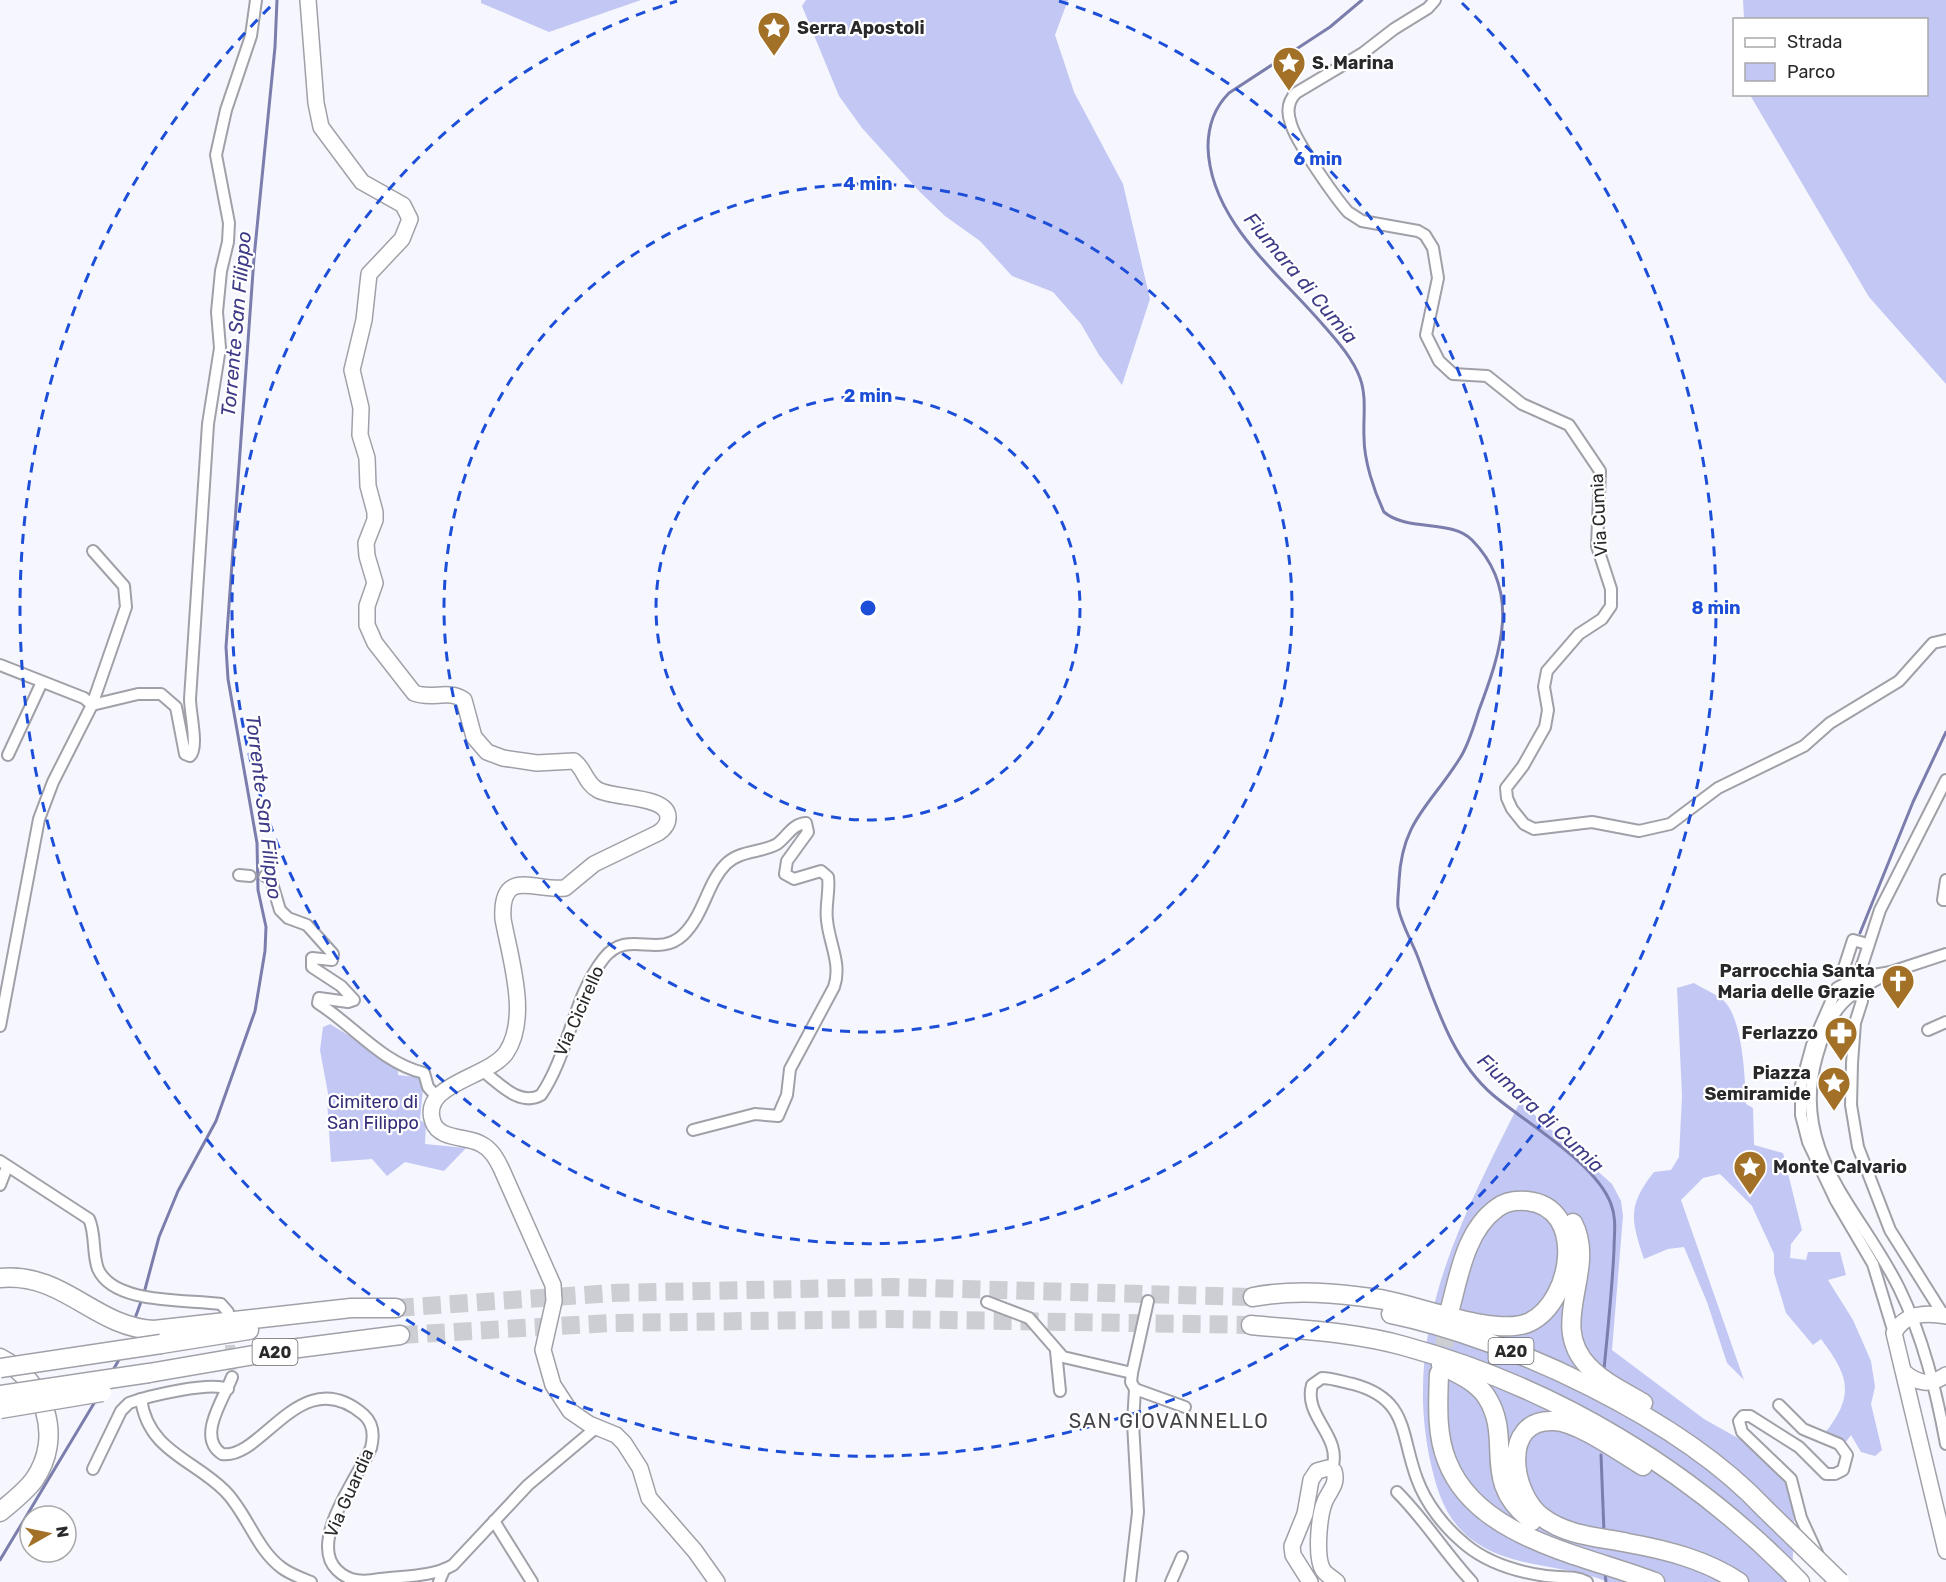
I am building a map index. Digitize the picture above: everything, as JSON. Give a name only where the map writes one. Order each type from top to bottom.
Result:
[{"type":"highway","name":"A20","points":[[1742,1483],[1655,1423],[1624,1406],[1533,1360],[1479,1339],[1413,1318],[1340,1303],[1253,1297],[1286,1291],[1341,1294],[1414,1306],[1493,1326],[1516,1326],[1540,1314],[1562,1281],[1568,1255],[1568,1242],[1563,1226],[1552,1210],[1536,1202],[1523,1200],[1508,1202],[1487,1215],[1464,1255],[1446,1308],[1458,1252],[1471,1226],[1484,1210],[1495,1202],[1515,1194],[1536,1194],[1556,1202],[1571,1219],[1581,1243],[1580,1270],[1569,1322],[1571,1339],[1578,1354],[1602,1379],[1690,1431],[1718,1456],[1766,1509],[1840,1582]]},
{"type":"highway","points":[[0,1278],[22,1277],[50,1284],[104,1317],[158,1337]]},
{"type":"highway","name":"A20","points":[[0,1368],[158,1337],[396,1308]]},
{"type":"highway","name":"A20","points":[[1251,1325],[1333,1332],[1402,1345],[1472,1367],[1604,1428],[1679,1476],[1724,1510],[1800,1582]]},
{"type":"highway","points":[[0,1409],[145,1386],[327,1352],[373,1338],[400,1335]]},
{"type":"highway","points":[[1402,1345],[1472,1383],[1485,1394],[1496,1421],[1503,1484],[1511,1502],[1533,1522],[1571,1538],[1680,1561],[1727,1582]]},
{"type":"highway","points":[[0,1358],[25,1375],[37,1390],[47,1415],[48,1432],[45,1455],[35,1478],[0,1512]]},
{"type":"highway","points":[[1635,1582],[1516,1538],[1490,1523],[1474,1510],[1452,1486],[1441,1461],[1433,1422],[1436,1373],[1439,1421],[1446,1459],[1462,1488],[1478,1506],[1518,1533],[1655,1582]]},
{"type":"highway","points":[[0,1395],[145,1386]]},
{"type":"highway","points":[[1739,1582],[1683,1556],[1583,1535],[1545,1520],[1528,1503],[1520,1487],[1515,1459],[1520,1440],[1529,1429],[1541,1422],[1554,1421],[1567,1424],[1650,1470],[1758,1541]]},
{"type":"street","points":[[92,705],[138,694],[161,694],[176,707],[185,754],[190,756],[194,753],[196,747],[190,722],[190,699],[208,424],[220,348],[217,312],[229,223],[216,155],[226,110],[251,36],[255,0]]},
{"type":"street","points":[[308,0],[316,103],[321,127],[362,182],[403,205],[410,219],[402,239],[369,274],[364,320],[352,370],[361,408],[360,435],[367,458],[368,486],[375,512],[375,520],[366,543],[367,556],[375,583],[366,612],[369,631],[414,693],[431,697],[455,695],[464,700],[474,737],[488,752],[497,756],[537,763],[574,761],[580,766],[589,783],[598,790],[658,803],[666,809],[668,816],[666,826],[658,833],[594,864],[565,888],[525,884],[507,893],[502,904],[503,919],[517,1002],[517,1026],[506,1053],[484,1072],[436,1096],[431,1112],[436,1128],[444,1134],[484,1145],[501,1168],[553,1285],[554,1301],[543,1350],[549,1376],[570,1411],[616,1435],[624,1443],[640,1468],[649,1498],[695,1551],[717,1582]]},
{"type":"street","name":"Via Cumia","points":[[1435,0],[1428,8],[1403,22],[1363,53],[1296,93],[1290,100],[1289,115],[1296,136],[1348,212],[1357,219],[1381,226],[1418,231],[1428,239],[1434,254],[1438,278],[1427,325],[1427,339],[1444,367],[1453,374],[1487,376],[1528,408],[1569,425],[1600,471],[1597,546],[1611,589],[1611,606],[1602,619],[1579,634],[1545,676],[1544,692],[1548,710],[1545,727],[1523,766],[1506,788],[1508,803],[1520,820],[1529,827],[1539,829],[1592,822],[1639,831],[1670,824],[1718,788],[1804,746],[1836,720],[1899,681],[1933,643],[1946,639]]},
{"type":"street","points":[[0,1026],[39,819],[53,782],[92,705],[116,639],[126,598],[124,586],[93,551]]},
{"type":"street","points":[[0,665],[84,698],[92,705]]},
{"type":"street","points":[[8,755],[42,682]]},
{"type":"street","points":[[1946,780],[1880,910],[1853,983],[1839,1005],[1819,1047],[1811,1079],[1809,1114],[1816,1140],[1832,1177],[1884,1259],[1940,1379],[1946,1444]]},
{"type":"street","name":"Via Cicirello","points":[[484,1072],[519,1097],[531,1099],[541,1095],[595,973],[609,952],[631,942],[650,946],[678,939],[700,913],[725,865],[737,857],[777,843],[795,826],[806,823],[807,832],[787,861],[784,874],[794,879],[821,871],[828,877],[827,921],[837,971],[832,992],[790,1069],[788,1090],[780,1114],[775,1117],[755,1114],[693,1130]]},
{"type":"street","points":[[265,876],[272,880],[280,910],[288,918],[307,925],[333,954],[332,960],[312,958],[312,967],[341,986],[354,1000],[348,1002],[319,998],[318,1003],[379,1052],[399,1065],[424,1073],[428,1087],[436,1096]]},
{"type":"street","points":[[1946,880],[1943,900],[1946,900]]},
{"type":"street","points":[[1867,944],[1854,940],[1837,988],[1824,1015],[1802,1077],[1801,1115],[1808,1142],[1829,1188],[1875,1270],[1904,1372],[1946,1551]]},
{"type":"street","points":[[1837,988],[1946,954]]},
{"type":"street","points":[[1844,970],[1860,993],[1862,1001],[1853,1038],[1851,1105],[1855,1137],[1885,1221],[1945,1318]]},
{"type":"street","points":[[1928,1030],[1946,1022]]},
{"type":"street","points":[[0,1185],[4,1164],[89,1219],[98,1268],[107,1282],[122,1291],[164,1299],[221,1304],[228,1312]]},
{"type":"street","points":[[1130,1582],[1138,1512],[1133,1423],[1135,1389],[1131,1382],[1148,1301]]},
{"type":"street","points":[[987,1302],[1029,1318],[1056,1352],[1070,1360],[1132,1373]]},
{"type":"street","points":[[1894,1333],[1902,1322],[1912,1316],[1924,1313],[1945,1318]]},
{"type":"street","points":[[1056,1352],[1060,1391]]},
{"type":"street","points":[[1904,1372],[1917,1381],[1940,1379]]},
{"type":"street","name":"Via Guardia","points":[[232,1377],[210,1436],[213,1447],[226,1455],[238,1452],[284,1417],[314,1400],[345,1403],[358,1410],[370,1422],[373,1437],[370,1448],[327,1537],[328,1557],[342,1575],[364,1581],[444,1570]]},
{"type":"street","points":[[1337,1582],[1322,1569],[1320,1560],[1320,1520],[1324,1503],[1334,1486],[1335,1476],[1332,1469],[1334,1462],[1332,1442],[1316,1417],[1310,1401],[1312,1386],[1322,1378],[1371,1389],[1392,1404],[1403,1427],[1415,1473],[1425,1496],[1452,1532],[1466,1545],[1482,1556],[1511,1568],[1547,1576],[1578,1578],[1587,1582]]},
{"type":"street","points":[[145,1386],[145,1422],[154,1434],[184,1462],[227,1493],[282,1568],[311,1582]]},
{"type":"street","points":[[93,1468],[121,1411],[145,1386],[221,1386],[228,1389]]},
{"type":"street","points":[[1135,1389],[1185,1407]]},
{"type":"street","points":[[1779,1405],[1803,1429],[1839,1444],[1846,1455],[1843,1470],[1826,1474],[1799,1447],[1750,1416],[1743,1416],[1739,1421],[1742,1432],[1783,1468],[1791,1479],[1801,1518],[1831,1582]]},
{"type":"street","points":[[439,1582],[444,1570],[457,1562],[534,1479],[597,1427]]},
{"type":"street","points":[[1310,1582],[1293,1555],[1292,1546],[1303,1521],[1314,1475],[1320,1469],[1332,1469]]},
{"type":"street","points":[[1397,1492],[1420,1516],[1443,1544],[1453,1562],[1472,1582]]},
{"type":"street","points":[[494,1521],[532,1582]]},
{"type":"street","points":[[1171,1582],[1182,1557]]},
{"type":"green space","points":[[481,0],[641,0],[549,32],[481,3]]},
{"type":"green space","points":[[806,0],[1068,0],[1055,35],[1074,92],[1123,184],[1150,299],[1122,385],[1099,355],[1081,324],[1053,292],[1012,276],[980,241],[945,216],[920,192],[862,128],[839,96],[802,6]]},
{"type":"green space","points":[[1743,0],[1946,0],[1946,384],[1869,297],[1751,96],[1928,96],[1928,18],[1744,18]]},
{"type":"green space","points":[[1694,983],[1723,1000],[1732,1012],[1740,1037],[1746,1104],[1753,1108],[1754,1145],[1783,1153],[1802,1230],[1791,1244],[1790,1258],[1806,1260],[1808,1252],[1840,1252],[1846,1275],[1828,1280],[1853,1320],[1871,1361],[1875,1387],[1871,1404],[1882,1450],[1875,1456],[1861,1452],[1851,1435],[1845,1443],[1825,1433],[1841,1407],[1845,1385],[1842,1374],[1821,1339],[1813,1345],[1786,1313],[1774,1273],[1774,1254],[1752,1206],[1720,1174],[1703,1178],[1681,1200],[1744,1380],[1727,1363],[1707,1302],[1684,1247],[1668,1249],[1644,1259],[1636,1234],[1634,1214],[1639,1194],[1654,1172],[1671,1170],[1679,1157],[1682,1096],[1677,988]]},
{"type":"green space","name":"Cimitero di San Filippo","points":[[330,1024],[371,1049],[369,1051],[398,1070],[398,1075],[424,1078],[420,1120],[426,1124],[425,1144],[466,1148],[444,1171],[405,1162],[387,1176],[372,1159],[331,1162],[327,1100],[329,1099],[320,1050],[323,1027]]},
{"type":"green space","points":[[1520,1102],[1612,1184],[1621,1201],[1623,1216],[1612,1350],[1704,1419],[1745,1442],[1789,1482],[1794,1521],[1792,1582],[1608,1582],[1591,1576],[1521,1561],[1487,1549],[1462,1531],[1448,1513],[1439,1493],[1430,1460],[1423,1411],[1424,1364],[1431,1319],[1443,1275],[1459,1231]]},
{"type":"waterway","name":"Torrente San Filippo","points":[[144,1293],[159,1237],[178,1191],[216,1121],[255,1011],[265,951],[266,927],[258,890],[257,843],[228,679],[226,647],[254,258],[275,47],[277,0]]},
{"type":"waterway","name":"Fiumara di Cumia","points":[[1362,0],[1330,27],[1229,93],[1216,111],[1209,132],[1208,147],[1212,174],[1221,199],[1250,244],[1335,338],[1357,371],[1363,393],[1366,456],[1373,485],[1384,512],[1405,522],[1441,527],[1463,534],[1472,540],[1488,560],[1497,580],[1502,601],[1502,622],[1500,644],[1494,666],[1463,753],[1420,814],[1406,843],[1401,860],[1398,907],[1447,1031],[1466,1065],[1493,1095],[1576,1159],[1603,1189],[1611,1204],[1615,1221],[1614,1250],[1604,1369]]},
{"type":"waterway","points":[[1860,933],[1913,802],[1946,732]]},
{"type":"waterway","name":"Torrente San Filippo","points":[[134,1321],[142,1299]]},
{"type":"waterway","name":"Torrente San Filippo","points":[[113,1370],[120,1358]]},
{"type":"waterway","name":"Torrente San Filippo","points":[[0,1560],[96,1400]]},
{"type":"waterway","name":"Fiumara di Cumia","points":[[1601,1455],[1604,1532]]},
{"type":"waterway","name":"Fiumara di Cumia","points":[[1605,1573],[1606,1582]]},
{"type":"tunnel","points":[[396,1308],[612,1293],[890,1287],[1253,1297]]},
{"type":"tunnel","points":[[1440,1373],[1449,1314]]},
{"type":"tunnel","points":[[400,1335],[611,1323],[889,1319],[1251,1325]]},
{"type":"tunnel","points":[[229,1330],[232,1377]]},
{"type":"place","name":"Serra Apostoli","points":[[774,57]]},
{"type":"place","name":"S. Marina","points":[[1289,92]]},
{"type":"place","name":"Parrocchia Santa Maria delle Grazie","points":[[1898,1010]]},
{"type":"place","name":"Ferlazzo","points":[[1841,1062]]},
{"type":"place","name":"Piazza Semiramide","points":[[1834,1112]]},
{"type":"place","name":"Monte Calvario","points":[[1750,1196]]},
{"type":"district","name":"SAN GIOVANNELLO","points":[[1169,1421]]}]
